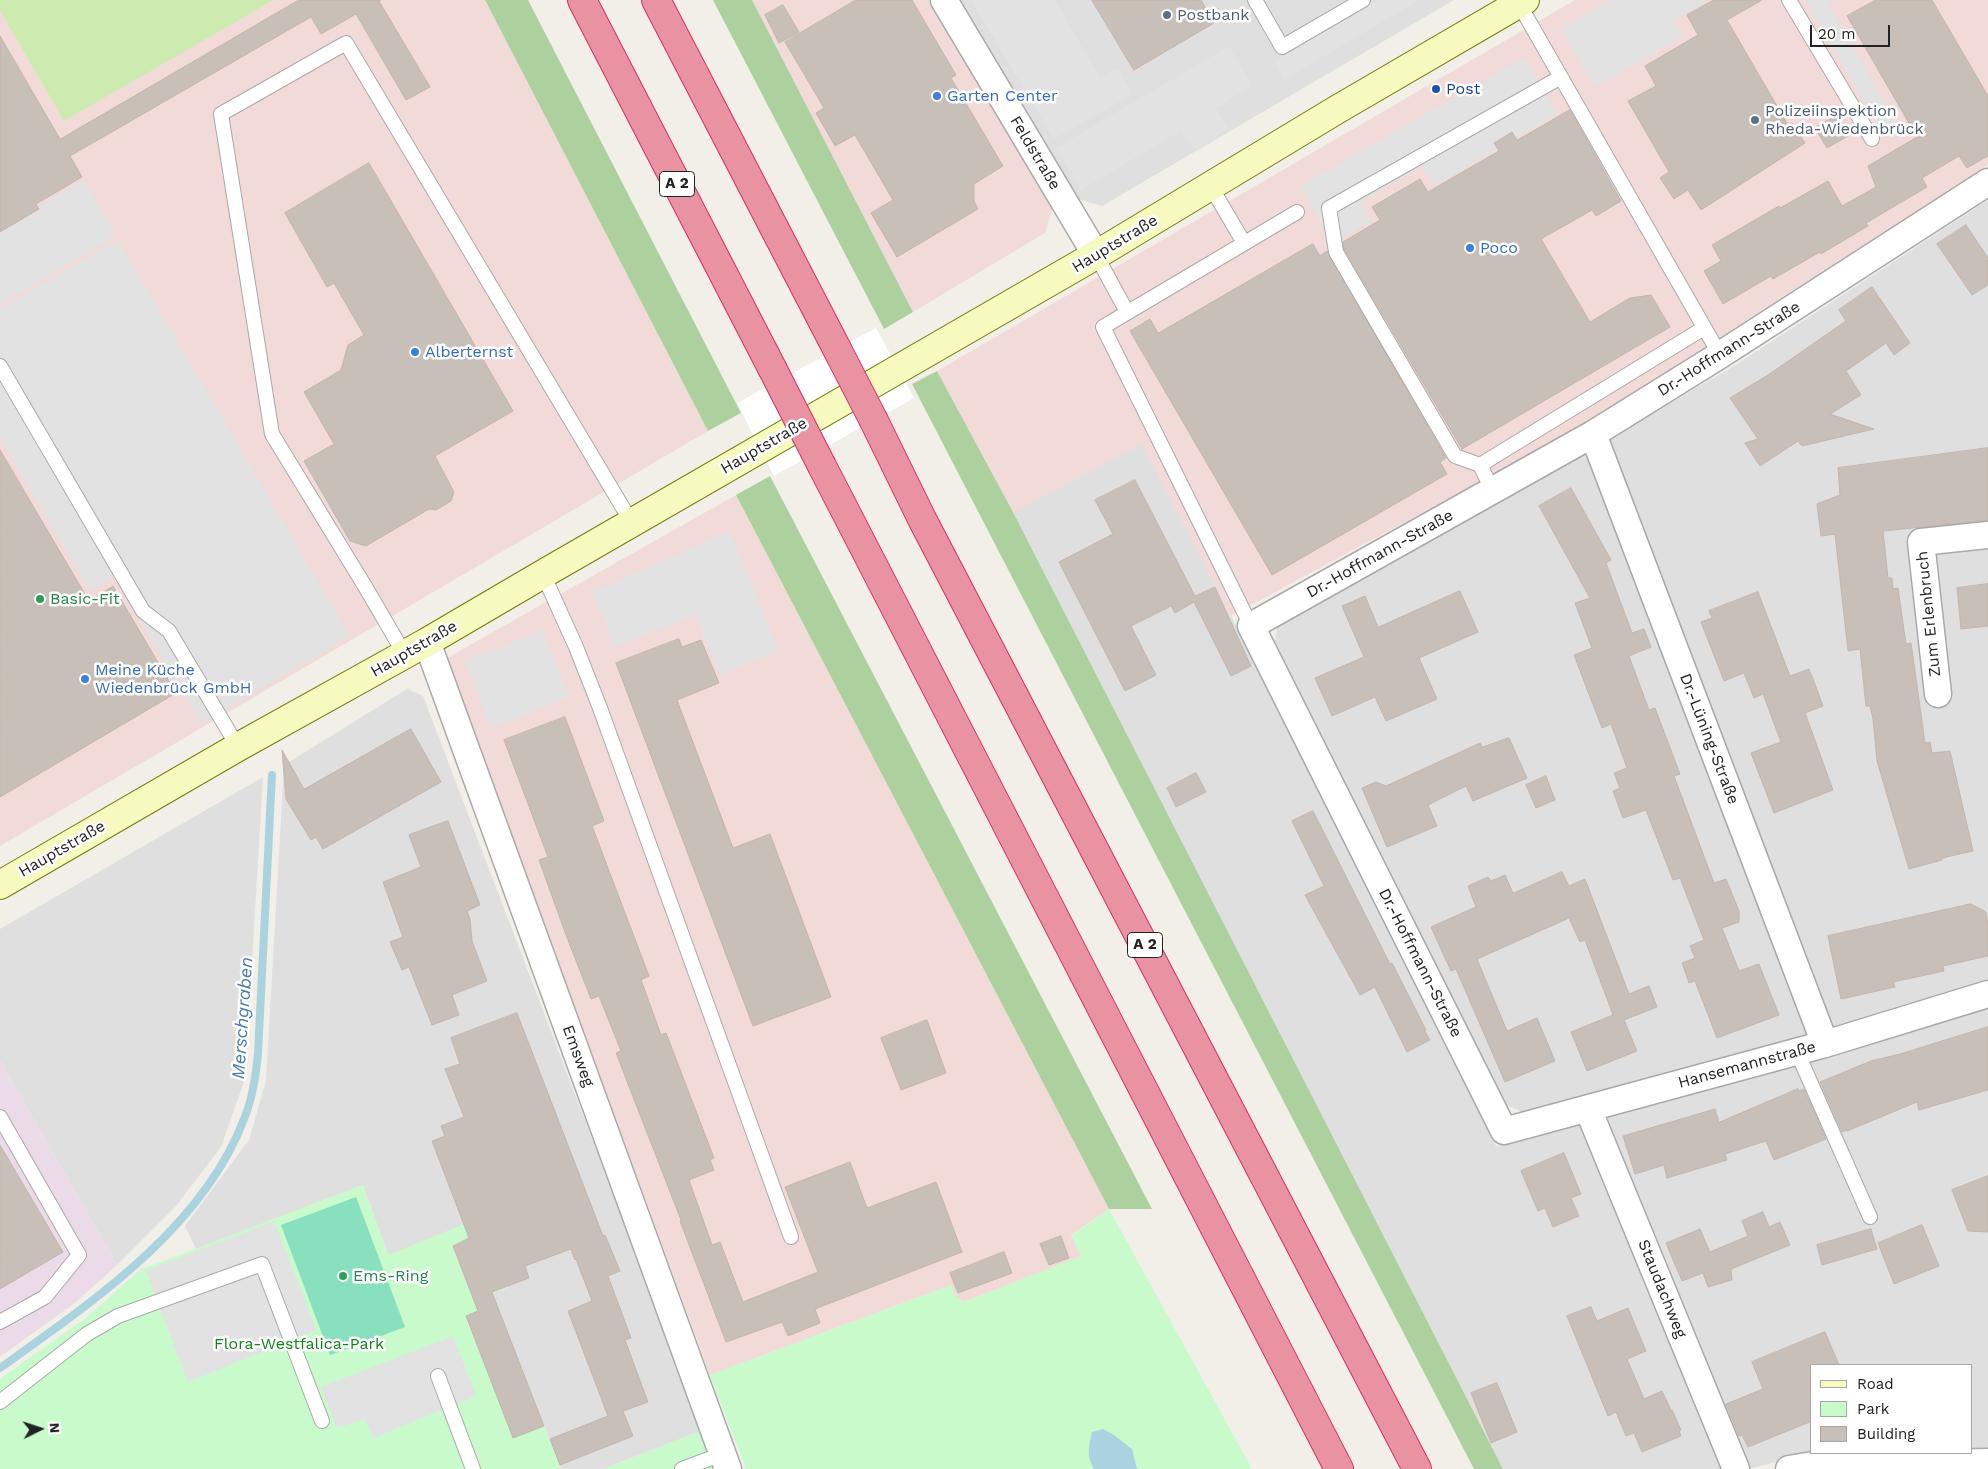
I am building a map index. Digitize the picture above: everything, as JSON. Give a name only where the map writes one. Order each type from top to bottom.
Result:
[{"type":"highway","name":"A 2","points":[[582,0],[1340,1469]]},
{"type":"highway","name":"A 2","points":[[656,0],[874,421],[922,519],[1417,1469]]},
{"type":"street","name":"Feldstraße","points":[[944,0],[1096,255]]},
{"type":"street","name":"Hauptstraße","points":[[0,885],[238,747],[416,649],[1096,255],[1522,2]]},
{"type":"street","name":"Dr.-Hoffmann-Straße","points":[[1504,1131],[1251,626],[1593,434],[1720,355],[1988,182]]},
{"type":"street","name":"Dr.-Lüning-Straße","points":[[1593,434],[1825,1044]]},
{"type":"street","name":"Zum Erlenbruch","points":[[1938,694],[1921,542],[1988,535]]},
{"type":"street","name":"Emsweg","points":[[416,649],[725,1462]]},
{"type":"street","name":"Hansemannstraße","points":[[1504,1131],[1797,1052],[1988,994]]},
{"type":"street","name":"Staudachweg","points":[[1588,1109],[1736,1469]]},
{"type":"street","points":[[1789,1469],[1813,1464],[1988,1462]]},
{"type":"lane","points":[[1255,0],[1282,47],[1364,0]]},
{"type":"lane","points":[[1789,0],[1872,139]]},
{"type":"lane","points":[[1522,2],[1561,77],[1720,355]]},
{"type":"lane","points":[[416,649],[366,588],[272,434],[220,114],[346,43],[632,523]]},
{"type":"lane","points":[[1493,491],[1480,465],[1455,456],[1336,252],[1330,208],[1561,77]]},
{"type":"lane","points":[[1211,186],[1244,243]]},
{"type":"lane","points":[[1251,626],[1103,327],[1298,212]]},
{"type":"lane","points":[[1096,255],[1127,312]]},
{"type":"lane","points":[[1480,465],[1704,328]]},
{"type":"lane","points":[[0,366],[143,611],[169,631],[238,747]]},
{"type":"lane","points":[[543,574],[576,647],[600,708],[791,1237]]},
{"type":"lane","points":[[1797,1052],[1870,1217]]},
{"type":"lane","points":[[0,1117],[79,1255],[45,1297],[0,1322]]},
{"type":"lane","points":[[0,1402],[87,1334],[118,1316],[262,1264],[322,1421]]},
{"type":"lane","points":[[438,1376],[473,1469]]},
{"type":"lane","points":[[682,1469],[725,1462]]},
{"type":"shaded area","points":[[274,0],[485,0],[708,431],[0,846],[0,11],[64,120]]},
{"type":"shaded area","points":[[752,0],[929,0],[1053,208],[1045,233],[913,312]]},
{"type":"shaded area","points":[[956,0],[1454,0],[1102,206],[1074,198]]},
{"type":"shaded area","points":[[971,0],[1055,0],[1100,78],[1118,68],[1133,94],[1054,139]]},
{"type":"shaded area","points":[[1378,0],[1419,0],[1284,80],[1274,62]]},
{"type":"shaded area","points":[[1575,0],[1988,0],[1988,165],[1577,429],[1231,616],[1142,444],[1013,512],[937,371]]},
{"type":"shaded area","points":[[1612,0],[1709,0],[1674,20],[1683,37],[1595,87],[1561,28]]},
{"type":"shaded area","points":[[1805,0],[1833,0],[1828,4],[1897,124],[1882,133]]},
{"type":"shaded area","points":[[1229,46],[1252,86],[1216,108],[1229,130],[1194,151],[1181,131],[1081,190],[1056,148]]},
{"type":"shaded area","points":[[1525,57],[1557,115],[1434,186],[1422,167],[1361,202],[1372,221],[1333,243],[1300,186]]},
{"type":"shaded area","points":[[84,180],[116,236],[0,304],[0,229]]},
{"type":"shaded area","points":[[1988,200],[1988,983],[1808,1037],[1525,1113],[1503,1104],[1274,646],[1278,624],[1576,458],[1734,366]]},
{"type":"shaded area","points":[[118,240],[350,636],[201,724],[114,577],[90,591],[0,438],[0,309]]},
{"type":"shaded area","points":[[1142,443],[1231,616],[1496,1146],[1581,1123],[1723,1469],[1503,1469],[1013,512]]},
{"type":"shaded area","points":[[736,495],[1109,1209],[1071,1235],[1082,1256],[964,1302],[956,1297],[951,1285],[710,1375],[447,658]]},
{"type":"shaded area","points":[[730,531],[779,651],[720,675],[695,615],[615,647],[592,592]]},
{"type":"shaded area","points":[[543,630],[569,697],[491,728],[465,661]]},
{"type":"shaded area","points":[[407,689],[423,696],[703,1430],[603,1469],[561,1469],[493,1293],[507,1288],[507,1286],[388,1255],[363,1185],[196,1249],[185,1226],[249,1140],[266,1081],[284,765]]},
{"type":"shaded area","points":[[263,777],[245,1079],[221,1147],[176,1206],[117,1265],[0,1061],[0,929]]},
{"type":"shaded area","points":[[1988,1007],[1988,1452],[1973,1452],[1973,1364],[1810,1364],[1810,1454],[1748,1469],[1603,1124],[1611,1114]]},
{"type":"shaded area","points":[[0,1061],[117,1265],[76,1302],[0,1357]]},
{"type":"shaded area","points":[[274,1221],[316,1330],[188,1382],[146,1271]]},
{"type":"shaded area","points":[[453,1336],[476,1396],[373,1438],[365,1419],[337,1428],[321,1387]]},
{"type":"green space","points":[[0,0],[274,0],[64,121],[0,11]]},
{"type":"green space","points":[[485,0],[528,0],[741,413],[708,431]]},
{"type":"green space","points":[[713,0],[752,0],[913,312],[884,329]]},
{"type":"green space","points":[[937,371],[1013,512],[1503,1469],[1474,1469],[912,384]]},
{"type":"green space","points":[[770,476],[1152,1209],[1109,1209],[736,495]]},
{"type":"green space","name":"Flora-Westfalica-Park","points":[[363,1185],[388,1255],[479,1218],[508,1288],[493,1293],[561,1469],[0,1469],[0,1379],[88,1316],[140,1270]]},
{"type":"green space","name":"Ems-Ring","points":[[356,1197],[405,1327],[330,1355],[281,1225]]},
{"type":"green space","points":[[1109,1209],[1252,1469],[746,1469],[710,1375],[951,1285],[956,1297],[964,1302],[1081,1256],[1071,1236]]},
{"type":"green space","points":[[703,1430],[717,1469],[603,1469]]},
{"type":"water","points":[[1103,1429],[1132,1449],[1137,1469],[1094,1469],[1089,1456],[1092,1432]]},
{"type":"pier","points":[[876,328],[914,398],[774,476],[737,403]]},
{"type":"building","points":[[299,0],[381,0],[379,1],[430,87],[406,100],[356,14],[321,34],[311,17],[70,156],[82,177],[36,204],[39,209],[0,232],[0,36],[60,139]]},
{"type":"building","points":[[856,0],[912,0],[956,75],[951,78],[1003,166],[974,184],[974,201],[978,209],[897,257],[871,213],[893,200],[855,135],[835,146],[816,113],[824,108],[785,42]]},
{"type":"building","points":[[1092,0],[1201,0],[1214,23],[1134,70]]},
{"type":"building","points":[[1714,0],[1762,0],[1727,20],[1788,125],[1792,123],[1805,143],[1701,210],[1688,190],[1674,199],[1660,178],[1669,172],[1628,101],[1656,86],[1645,66],[1698,35],[1687,15]]},
{"type":"building","points":[[1876,0],[1932,0],[1988,96],[1988,156],[1967,168],[1959,156],[1922,178],[1927,187],[1866,223],[1868,226],[1821,254],[1820,252],[1773,279],[1771,276],[1723,304],[1704,271],[1721,261],[1712,245],[1779,206],[1780,208],[1828,181],[1842,206],[1876,187],[1868,166],[1917,137],[1847,16]]},
{"type":"building","points":[[783,5],[799,32],[779,43],[765,15]]},
{"type":"building","points":[[1570,110],[1621,201],[1596,216],[1592,210],[1541,239],[1590,322],[1630,298],[1651,295],[1670,327],[1462,449],[1344,249],[1343,242],[1380,220],[1372,207],[1420,179],[1428,192],[1499,151],[1494,143],[1512,132],[1517,140]]},
{"type":"building","points":[[1836,116],[1848,136],[1827,148],[1815,128]]},
{"type":"building","name":"Alberternst","points":[[369,163],[513,411],[435,456],[454,492],[451,501],[436,510],[429,509],[366,546],[350,541],[304,461],[334,444],[304,392],[341,370],[348,345],[364,335],[334,283],[327,287],[285,213]]},
{"type":"building","points":[[1966,225],[1988,258],[1988,285],[1972,295],[1937,244]]},
{"type":"building","points":[[1313,244],[1320,256],[1327,251],[1446,458],[1440,462],[1447,474],[1272,575],[1130,331],[1150,319],[1158,333]]},
{"type":"building","points":[[1872,287],[1910,343],[1894,355],[1886,343],[1846,371],[1861,395],[1830,414],[1874,429],[1802,446],[1798,441],[1760,466],[1745,443],[1758,439],[1730,398],[1768,375],[1846,321],[1839,310]]},
{"type":"building","points":[[1988,448],[1988,520],[1883,531],[1888,578],[1892,578],[1893,589],[1898,588],[1906,644],[1911,643],[1925,743],[1930,742],[1932,753],[1950,751],[1973,851],[1942,858],[1942,860],[1909,869],[1877,761],[1873,719],[1870,706],[1866,706],[1860,649],[1848,651],[1835,534],[1821,536],[1817,504],[1840,495],[1838,468]]},
{"type":"building","points":[[0,450],[89,601],[113,586],[176,693],[0,797]]},
{"type":"building","points":[[1135,480],[1195,596],[1215,587],[1251,666],[1231,676],[1194,602],[1175,613],[1171,606],[1131,626],[1156,675],[1125,691],[1059,562],[1113,534],[1095,500]]},
{"type":"building","points":[[1571,488],[1611,560],[1606,563],[1632,633],[1644,629],[1651,647],[1629,656],[1649,710],[1655,708],[1680,774],[1674,776],[1714,883],[1726,879],[1739,911],[1739,922],[1722,928],[1739,971],[1759,964],[1779,1015],[1717,1038],[1695,981],[1689,983],[1682,963],[1695,958],[1690,946],[1704,940],[1680,878],[1673,880],[1646,810],[1623,818],[1613,791],[1620,788],[1614,773],[1627,768],[1611,724],[1602,728],[1574,655],[1592,648],[1575,603],[1590,598],[1539,506]]},
{"type":"building","points":[[1988,584],[1988,626],[1961,629],[1957,588]]},
{"type":"building","points":[[1460,591],[1478,632],[1419,658],[1437,699],[1386,721],[1375,697],[1332,716],[1315,678],[1364,657],[1342,606],[1365,596],[1378,627]]},
{"type":"building","points":[[1758,592],[1790,676],[1809,669],[1816,687],[1823,706],[1805,713],[1833,790],[1774,813],[1751,753],[1781,742],[1763,694],[1754,698],[1744,673],[1724,681],[1701,622],[1712,618],[1709,611]]},
{"type":"building","points":[[679,639],[682,647],[701,640],[719,683],[677,700],[733,848],[770,834],[831,997],[753,1026],[616,663]]},
{"type":"building","points":[[565,717],[604,821],[592,826],[649,976],[641,980],[661,1035],[666,1033],[714,1158],[710,1160],[714,1170],[689,1180],[712,1245],[720,1242],[743,1302],[818,1272],[785,1187],[850,1162],[867,1208],[936,1182],[962,1252],[815,1309],[820,1323],[788,1336],[782,1322],[726,1342],[616,1053],[621,1051],[599,996],[591,999],[566,935],[539,860],[548,857],[504,740]]},
{"type":"building","points":[[411,729],[441,782],[323,849],[316,837],[311,840],[286,799],[282,750],[304,789]]},
{"type":"building","points":[[1509,738],[1527,778],[1473,801],[1466,786],[1428,805],[1437,826],[1387,847],[1362,788],[1376,782],[1386,786],[1480,743],[1482,747]]},
{"type":"building","points":[[1196,773],[1206,792],[1176,807],[1167,788]]},
{"type":"building","points":[[1546,776],[1555,800],[1536,808],[1526,785]]},
{"type":"building","points":[[1313,811],[1430,1040],[1407,1052],[1375,987],[1360,995],[1305,895],[1324,886],[1292,821]]},
{"type":"building","points":[[448,821],[480,905],[467,911],[470,919],[472,941],[487,981],[452,995],[459,1015],[432,1025],[409,967],[402,970],[390,942],[403,937],[383,882],[421,867],[409,835]]},
{"type":"building","points":[[1562,872],[1569,886],[1585,879],[1629,994],[1649,986],[1657,1007],[1624,1020],[1637,1051],[1587,1071],[1571,1032],[1613,1015],[1585,940],[1580,942],[1569,918],[1477,959],[1507,1031],[1537,1018],[1555,1061],[1505,1082],[1456,969],[1451,971],[1431,927],[1476,907],[1468,886],[1488,877],[1491,881],[1505,875],[1513,893]]},
{"type":"building","points":[[1971,904],[1986,912],[1988,956],[1943,966],[1944,971],[1893,982],[1895,987],[1841,999],[1828,936]]},
{"type":"building","points":[[517,1013],[603,1236],[605,1235],[620,1271],[608,1276],[631,1338],[625,1340],[648,1402],[623,1411],[633,1436],[560,1465],[550,1439],[608,1416],[568,1311],[592,1301],[576,1259],[571,1249],[525,1266],[529,1278],[492,1292],[544,1426],[513,1438],[466,1316],[478,1311],[453,1246],[469,1238],[432,1141],[445,1136],[441,1126],[464,1117],[445,1069],[460,1064],[451,1038]]},
{"type":"building","points":[[927,1020],[946,1073],[901,1090],[881,1038]]},
{"type":"building","points":[[1988,1027],[1988,1090],[1919,1110],[1917,1102],[1842,1132],[1820,1082],[1871,1061]]},
{"type":"building","points":[[1798,1089],[1799,1091],[1804,1089],[1826,1139],[1774,1160],[1766,1141],[1725,1154],[1727,1160],[1667,1178],[1664,1165],[1635,1174],[1623,1136],[1715,1109],[1719,1122]]},
{"type":"building","points":[[0,1145],[63,1252],[0,1289]]},
{"type":"building","points":[[1564,1153],[1581,1194],[1571,1198],[1579,1216],[1553,1227],[1545,1208],[1538,1211],[1521,1171]]},
{"type":"building","points":[[1988,1176],[1988,1232],[1968,1231],[1952,1190]]},
{"type":"building","points":[[1763,1212],[1769,1227],[1780,1222],[1790,1245],[1731,1269],[1732,1280],[1708,1287],[1703,1273],[1682,1281],[1666,1243],[1700,1229],[1710,1252],[1748,1236],[1742,1221]]},
{"type":"building","points":[[1922,1225],[1939,1266],[1894,1284],[1878,1243]]},
{"type":"building","points":[[1871,1229],[1877,1249],[1822,1265],[1817,1245]]},
{"type":"building","points":[[1061,1236],[1069,1258],[1049,1265],[1040,1244]]},
{"type":"building","points":[[1004,1252],[1012,1273],[958,1293],[950,1273]]},
{"type":"building","points":[[1591,1307],[1597,1321],[1628,1308],[1646,1351],[1627,1359],[1644,1399],[1662,1391],[1681,1430],[1679,1431],[1681,1436],[1642,1452],[1634,1433],[1626,1436],[1616,1412],[1608,1416],[1567,1316]]},
{"type":"building","points":[[1825,1332],[1839,1364],[1810,1364],[1810,1422],[1748,1447],[1742,1435],[1739,1436],[1726,1404],[1763,1389],[1752,1362]]},
{"type":"building","points":[[1497,1383],[1517,1432],[1491,1443],[1471,1393]]},
{"type":"waterway","name":"Merschgraben","points":[[0,1368],[71,1317],[106,1289],[141,1260],[173,1229],[201,1195],[225,1158],[244,1119],[254,1086],[258,1053],[272,775]]},
{"type":"place","name":"Postbank","points":[[1167,15]]},
{"type":"place","name":"Post","points":[[1436,89]]},
{"type":"place","name":"Garten Center","points":[[937,96]]},
{"type":"place","name":"Polizeiinspektion Rheda-Wiedenbrück","points":[[1755,120]]},
{"type":"place","name":"Poco","points":[[1470,248]]},
{"type":"place","name":"Alberternst","points":[[415,352]]},
{"type":"place","name":"Basic-Fit","points":[[40,599]]},
{"type":"place","name":"Meine Küche Wiedenbrück GmbH","points":[[85,679]]},
{"type":"place","name":"Ems-Ring","points":[[343,1276]]}]
